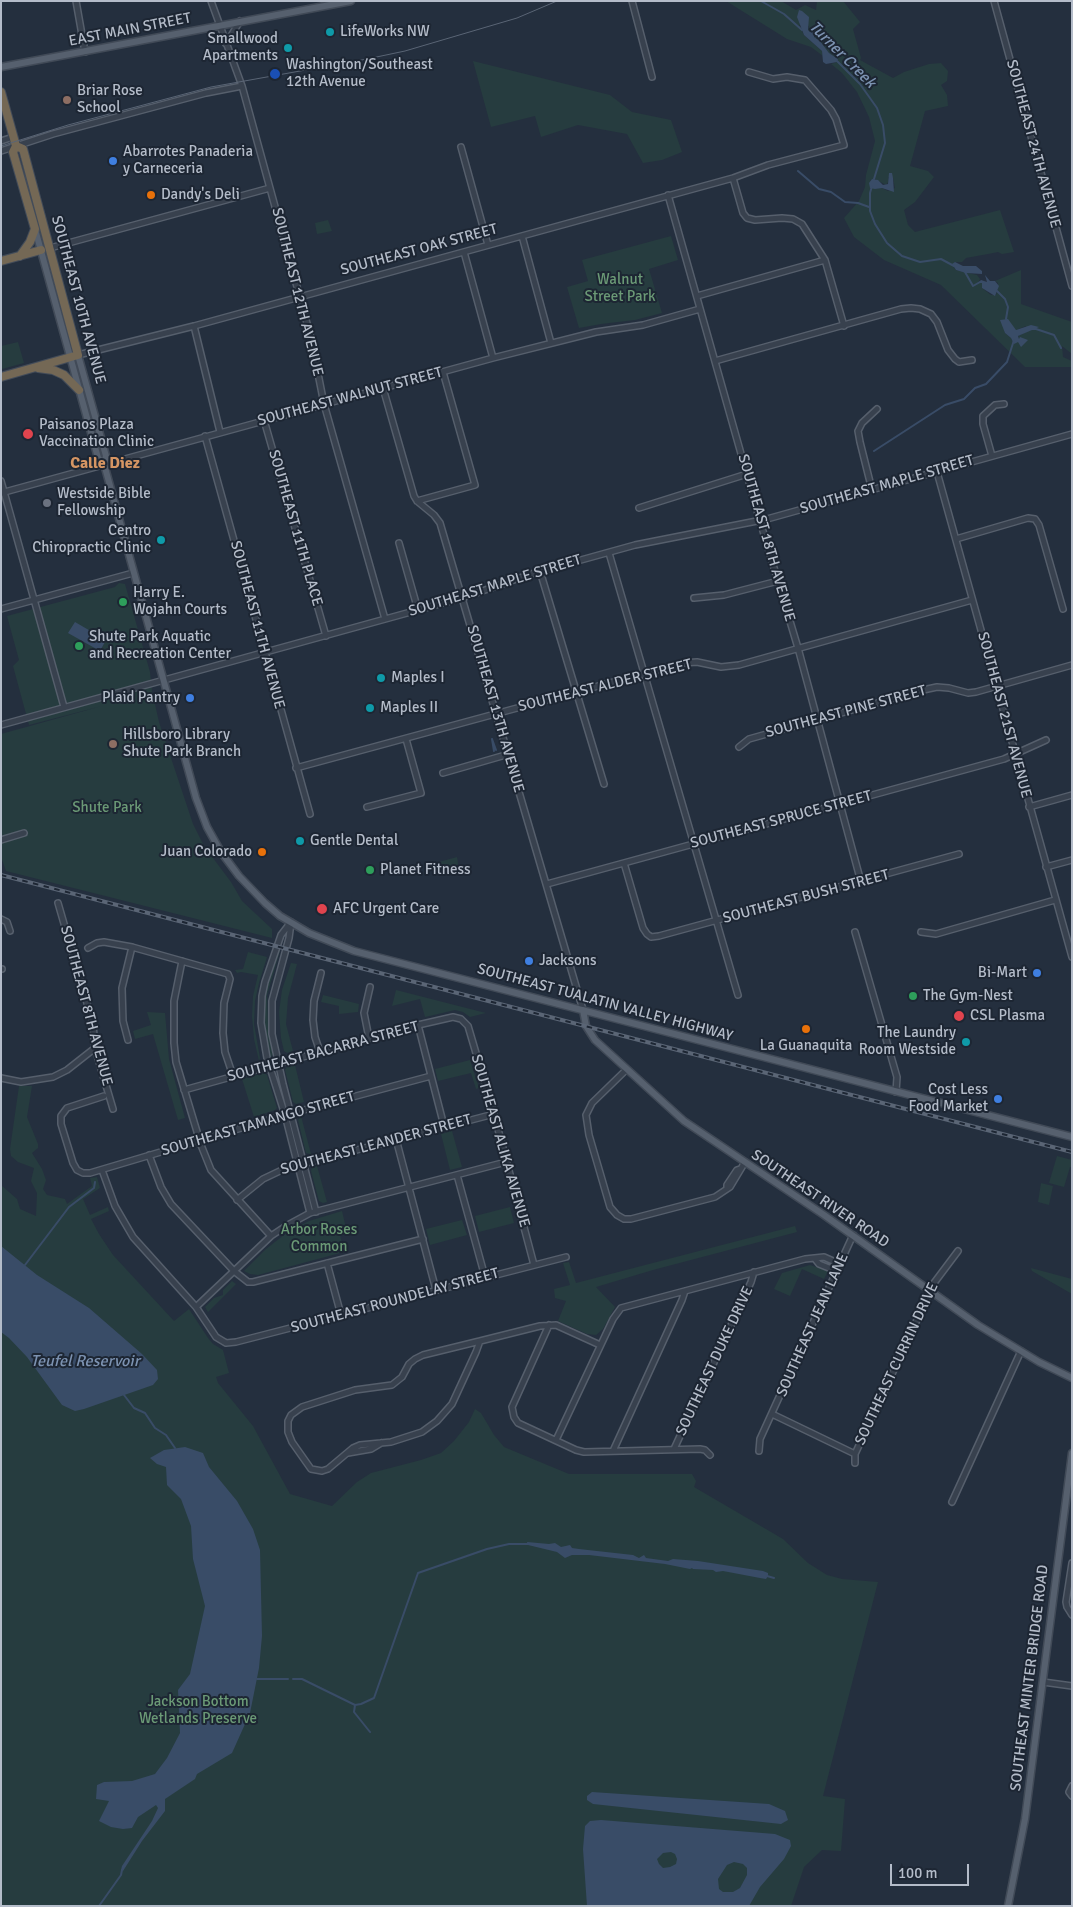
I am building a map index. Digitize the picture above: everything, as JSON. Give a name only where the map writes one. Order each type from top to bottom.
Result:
[{"type":"highway","name":"SOUTHEAST 10TH AVENUE","points":[[1,92],[16,146],[13,152],[35,229]]},
{"type":"highway","name":"SOUTHEAST 10TH AVENUE","points":[[16,146],[23,149],[50,248],[74,356]]},
{"type":"highway","points":[[20,256],[27,248],[35,229]]},
{"type":"highway","points":[[1,261],[41,250]]},
{"type":"highway","name":"SOUTHEAST OAK STREET","points":[[1,377],[74,356]]},
{"type":"highway","points":[[36,368],[54,370],[64,375],[79,390]]},
{"type":"main road","name":"EAST MAIN STREET","points":[[1,66],[85,52],[351,1]]},
{"type":"main road","name":"SOUTHEAST 10TH AVENUE","points":[[35,229],[106,456],[104,464],[196,798]]},
{"type":"main road","points":[[41,250],[50,248]]},
{"type":"main road","name":"SOUTHEAST 10TH AVENUE","points":[[74,356],[79,390],[98,458],[104,464]]},
{"type":"main road","name":"SOUTHEAST TUALATIN VALLEY HIGHWAY","points":[[196,798],[212,836],[232,868],[246,884],[265,904],[291,922],[323,940],[354,951],[1072,1137]]},
{"type":"main road","name":"SOUTHEAST RIVER ROAD","points":[[583,1010],[586,1026],[591,1036],[684,1122],[853,1235],[978,1325],[1053,1370],[1072,1378]]},
{"type":"main road","name":"SOUTHEAST MINTER BRIDGE ROAD","points":[[1008,1906],[1024,1824],[1072,1453]]},
{"type":"street","points":[[76,1],[85,52]]},
{"type":"street","name":"SOUTHEAST 12TH AVENUE","points":[[211,1],[242,86],[316,357],[324,404],[385,619]]},
{"type":"street","points":[[632,1],[652,77]]},
{"type":"street","name":"SOUTHEAST 24TH AVENUE","points":[[994,1],[1072,286]]},
{"type":"street","points":[[226,44],[240,21]]},
{"type":"street","name":"SOUTHEAST OAK STREET","points":[[74,356],[194,326],[733,178],[768,165],[844,145],[836,119],[831,110],[804,80],[787,77],[772,79],[749,72]]},
{"type":"street","points":[[1,151],[53,134],[200,95],[242,86]]},
{"type":"street","points":[[1,140],[13,137]]},
{"type":"street","points":[[461,147],[488,245]]},
{"type":"street","points":[[733,178],[743,213],[747,218],[755,220],[793,219],[802,224],[825,260],[844,326]]},
{"type":"street","points":[[50,248],[270,188]]},
{"type":"street","name":"SOUTHEAST 18TH AVENUE","points":[[668,195],[798,648],[862,882]]},
{"type":"street","points":[[522,236],[552,343]]},
{"type":"street","points":[[464,252],[493,358]]},
{"type":"street","points":[[697,296],[825,260]]},
{"type":"street","name":"SOUTHEAST WALNUT STREET","points":[[3,492],[493,358],[596,332],[643,325],[700,309]]},
{"type":"street","points":[[715,361],[901,309],[920,309],[931,314],[937,322],[948,350],[955,359],[959,362],[972,360]]},
{"type":"street","points":[[194,326],[220,432]]},
{"type":"street","points":[[417,501],[475,485],[443,372]]},
{"type":"street","name":"SOUTHEAST 13TH AVENUE","points":[[384,388],[412,491],[417,501],[434,515],[440,523],[583,1010]]},
{"type":"street","name":"SOUTHEAST MAPLE STREET","points":[[992,456],[983,424],[983,416],[995,405],[1004,404]]},
{"type":"street","points":[[872,490],[858,431],[862,423],[877,409]]},
{"type":"street","name":"SOUTHEAST 11TH PLACE","points":[[264,420],[326,636]]},
{"type":"street","name":"SOUTHEAST MAPLE STREET","points":[[1,725],[462,598],[540,571],[609,552],[647,542],[760,521],[1072,434]]},
{"type":"street","name":"SOUTHEAST 11TH AVENUE","points":[[205,436],[310,814]]},
{"type":"street","name":"SOUTHEAST 21ST AVENUE","points":[[937,472],[1072,957]]},
{"type":"street","points":[[639,508],[747,474]]},
{"type":"street","points":[[1,481],[64,707]]},
{"type":"street","points":[[956,539],[1028,518],[1036,519],[1063,609]]},
{"type":"street","points":[[399,543],[418,610]]},
{"type":"street","points":[[609,552],[738,994]]},
{"type":"street","points":[[540,571],[604,784]]},
{"type":"street","points":[[1,610],[134,573]]},
{"type":"street","points":[[694,598],[724,595],[778,580]]},
{"type":"street","name":"SOUTHEAST ALDER STREET","points":[[296,768],[683,663],[697,662],[721,667],[739,665],[972,600]]},
{"type":"street","name":"SOUTHEAST PINE STREET","points":[[739,747],[749,739],[923,690],[937,687],[968,693],[1072,665]]},
{"type":"street","points":[[367,807],[421,793],[406,739]]},
{"type":"street","name":"SOUTHEAST SPRUCE STREET","points":[[547,884],[1004,759],[1046,740]]},
{"type":"street","points":[[443,772],[509,754]]},
{"type":"street","points":[[1029,807],[1072,795]]},
{"type":"street","points":[[1,840],[24,833]]},
{"type":"street","name":"SOUTHEAST BUSH STREET","points":[[624,863],[643,928],[651,936],[659,936],[960,854]]},
{"type":"street","points":[[1046,867],[1072,860]]},
{"type":"street","points":[[921,932],[936,934],[1055,900]]},
{"type":"street","name":"SOUTHEAST 8TH AVENUE","points":[[58,903],[93,1024],[95,1048],[113,1109]]},
{"type":"street","points":[[1,919],[7,922],[10,931]]},
{"type":"street","points":[[291,922],[289,938],[272,1001],[272,1034],[288,1114],[313,1213]]},
{"type":"street","points":[[288,1114],[269,1066],[262,1034],[262,996],[280,935],[291,922]]},
{"type":"street","points":[[856,932],[897,1077],[896,1092]]},
{"type":"street","points":[[88,948],[97,942],[104,942],[182,961],[229,976],[224,1003],[223,1033],[233,1076]]},
{"type":"street","points":[[128,1040],[123,1021],[122,988],[132,948]]},
{"type":"street","points":[[182,961],[172,1019],[176,1062],[199,1140],[210,1170],[271,1236]]},
{"type":"street","points":[[320,1052],[315,1037],[313,1020],[314,1002],[322,974]]},
{"type":"street","points":[[369,1038],[364,1013],[370,987]]},
{"type":"street","name":"SOUTHEAST BACARRA STREET","points":[[184,1090],[369,1038],[452,1017],[461,1019]]},
{"type":"street","name":"SOUTHEAST ALIKA AVENUE","points":[[461,1019],[468,1026],[494,1114],[534,1265]]},
{"type":"street","points":[[418,1026],[444,1126]]},
{"type":"street","points":[[1,1078],[21,1082],[47,1078],[59,1074],[95,1048]]},
{"type":"street","points":[[626,1070],[592,1103],[586,1116],[589,1135],[612,1211],[622,1218],[631,1219],[710,1199],[730,1187],[744,1162]]},
{"type":"street","name":"SOUTHEAST TAMANGO STREET","points":[[104,1096],[69,1106],[63,1111],[61,1116],[61,1124],[74,1164],[77,1170],[86,1173],[102,1170],[288,1114],[431,1076]]},
{"type":"street","name":"SOUTHEAST LEANDER STREET","points":[[237,1200],[270,1175],[301,1164],[494,1114]]},
{"type":"street","points":[[396,1139],[436,1290]]},
{"type":"street","points":[[149,1155],[161,1187],[171,1204],[234,1271],[248,1282],[422,1239]]},
{"type":"street","points":[[102,1170],[115,1206],[133,1237],[196,1307],[271,1236],[286,1226],[313,1213],[506,1162]]},
{"type":"street","points":[[457,1175],[485,1278]]},
{"type":"street","name":"SOUTHEAST JEAN LANE","points":[[759,1451],[760,1439],[853,1235]]},
{"type":"street","name":"SOUTHEAST CURRIN DRIVE","points":[[855,1454],[934,1284],[958,1251]]},
{"type":"street","name":"SOUTHEAST ROUNDELAY STREET","points":[[196,1307],[216,1337],[223,1342],[236,1342],[566,1257]]},
{"type":"street","points":[[556,1440],[600,1345],[621,1308],[805,1259],[815,1259],[819,1264],[829,1268],[839,1267]]},
{"type":"street","points":[[328,1263],[341,1315]]},
{"type":"street","name":"SOUTHEAST DUKE DRIVE","points":[[674,1449],[754,1272]]},
{"type":"street","points":[[613,1451],[685,1291]]},
{"type":"street","points":[[480,1341],[452,1404],[445,1413],[422,1432],[403,1439],[360,1444],[322,1471],[311,1469],[292,1442],[287,1425],[289,1417],[302,1407],[355,1390],[392,1384],[402,1377],[409,1364],[423,1355],[480,1341],[549,1325],[561,1326],[600,1345]]},
{"type":"street","name":"SOUTHEAST DUKE DRIVE","points":[[549,1325],[514,1401],[512,1412],[518,1424],[584,1452],[674,1449],[705,1450],[710,1455]]},
{"type":"street","points":[[952,1502],[1021,1351]]},
{"type":"street","points":[[772,1414],[855,1454],[855,1463]]},
{"type":"street","points":[[1072,1563],[1066,1602],[1072,1614]]},
{"type":"street","points":[[1043,1682],[1072,1686]]},
{"type":"street","points":[[1072,1786],[1069,1792],[1072,1796]]},
{"type":"green space","points":[[726,1],[781,1],[796,10],[805,5],[816,10],[817,1],[843,1],[860,22],[853,29],[860,60],[893,78],[904,72],[929,64],[941,63],[948,71],[947,81],[941,85],[947,95],[948,106],[925,111],[910,166],[928,171],[934,177],[915,202],[904,210],[908,225],[915,232],[1000,210],[1014,252],[1002,254],[998,252],[966,258],[962,262],[955,262],[952,265],[956,270],[977,275],[980,279],[978,283],[982,283],[982,288],[991,295],[996,295],[998,289],[998,283],[995,281],[1021,270],[1021,304],[1072,322],[1072,354],[1062,346],[1063,357],[1072,361],[1072,367],[1025,367],[941,285],[884,260],[854,237],[844,218],[859,201],[865,187],[866,175],[875,141],[869,117],[857,92],[842,73],[831,64],[837,62],[838,59],[829,53],[820,41],[815,38],[814,31],[810,32],[808,30],[809,26],[799,25],[804,35],[822,51],[823,56],[811,47],[787,39]],"holes":[[[888,177],[893,178],[895,188],[888,191],[878,188],[870,180],[875,179],[886,185],[889,181]],[[1026,326],[1024,333],[1018,336],[1019,339],[1014,344],[1005,333],[1004,327],[1016,330]]]},
{"type":"green space","points":[[473,61],[610,95],[632,112],[671,120],[682,152],[662,160],[643,163],[627,134],[578,125],[541,137],[535,116],[491,127]]},
{"type":"green space","points":[[328,220],[332,231],[317,234],[315,223]]},
{"type":"green space","name":"Walnut Street Park","points":[[671,236],[678,260],[649,269],[662,313],[635,320],[579,328],[567,287],[588,281],[582,260]]},
{"type":"green space","points":[[18,342],[24,363],[2,369],[1,346]]},
{"type":"green space","name":"Shute Park","points":[[119,583],[125,584],[150,672],[159,722],[193,824],[204,846],[231,882],[242,901],[272,929],[272,938],[6,871],[1,857],[1,734],[102,706],[29,725],[13,666],[19,660],[7,616],[115,587]]},
{"type":"green space","points":[[457,857],[457,867],[445,871],[441,867],[439,862]]},
{"type":"green space","points":[[278,950],[280,951],[267,995],[268,1025],[273,1054],[271,1057],[269,1056],[263,1028],[264,999],[267,981]]},
{"type":"green space","points":[[248,952],[267,957],[255,1001],[254,1024],[259,1061],[254,1039],[252,1016],[253,996],[258,975],[237,973],[235,970],[243,969]]},
{"type":"green space","points":[[291,963],[297,964],[288,998],[286,1024],[293,1051],[287,1053],[284,1051],[281,1038],[279,1012],[282,990]]},
{"type":"green space","points":[[396,990],[486,1013],[470,1017],[463,1012],[455,1010],[425,1017],[420,999],[392,1006]]},
{"type":"green space","points":[[323,995],[359,1004],[358,1012],[339,1014],[339,1006],[321,1002]]},
{"type":"green space","points":[[147,1012],[165,1013],[169,1059],[185,1118],[178,1120],[153,1034],[135,1039],[133,1031],[151,1025]]},
{"type":"green space","points":[[470,1060],[479,1088],[476,1089],[471,1073],[438,1081],[435,1069]]},
{"type":"green space","points":[[295,1065],[304,1102],[296,1104],[293,1102],[285,1070],[287,1067]]},
{"type":"green space","points":[[264,1073],[267,1075],[277,1108],[254,1117],[242,1079]]},
{"type":"green space","name":"Jackson Bottom Wetlands Preserve","points":[[19,1086],[32,1086],[27,1117],[38,1144],[38,1148],[32,1153],[42,1169],[46,1180],[43,1189],[47,1195],[65,1199],[67,1204],[92,1186],[90,1178],[97,1177],[100,1188],[83,1199],[90,1215],[108,1207],[109,1211],[91,1219],[99,1234],[113,1255],[174,1321],[189,1309],[208,1338],[213,1344],[223,1350],[229,1373],[216,1377],[218,1383],[253,1426],[290,1494],[332,1506],[357,1482],[371,1473],[441,1453],[454,1441],[469,1422],[475,1409],[481,1413],[494,1435],[504,1447],[569,1474],[692,1474],[696,1481],[694,1487],[783,1539],[808,1563],[827,1575],[842,1579],[878,1582],[823,1796],[845,1799],[841,1851],[822,1850],[804,1867],[791,1906],[1,1906],[1,1185],[17,1199],[20,1209],[36,1216],[37,1193],[31,1181],[34,1168],[18,1162],[11,1156],[10,1149]]},
{"type":"green space","points":[[301,1116],[311,1154],[306,1153],[298,1120]]},
{"type":"green space","points":[[452,1131],[462,1167],[450,1170],[441,1134]]},
{"type":"green space","points":[[1057,1156],[1072,1160],[1072,1167],[1070,1167],[1064,1187],[1049,1183]]},
{"type":"green space","points":[[317,1166],[327,1202],[323,1203],[319,1201],[311,1171],[312,1167]]},
{"type":"green space","points":[[1041,1183],[1053,1186],[1049,1205],[1038,1202]]},
{"type":"green space","points":[[510,1207],[514,1223],[479,1232],[475,1216]]},
{"type":"green space","name":"Arbor Roses Common","points":[[342,1211],[346,1228],[340,1235],[344,1252],[258,1275],[244,1271],[266,1249],[289,1231],[309,1221]]},
{"type":"green space","points":[[462,1220],[467,1235],[430,1245],[426,1229]]},
{"type":"green space","points":[[795,1226],[797,1232],[596,1287],[615,1307],[603,1329],[596,1335],[587,1334],[558,1321],[566,1301],[555,1298],[554,1289],[570,1285],[563,1263],[569,1262],[576,1283]]},
{"type":"green space","points":[[810,1265],[828,1271],[824,1279],[802,1269],[790,1296],[774,1289],[782,1273]]},
{"type":"green space","points":[[1031,1268],[1072,1279],[1072,1294],[1032,1271]]},
{"type":"green space","points":[[232,1281],[236,1284],[208,1312],[205,1307],[214,1298],[223,1295],[223,1290]]},
{"type":"water","points":[[799,10],[809,17],[808,30],[810,32],[814,29],[814,37],[820,41],[829,53],[838,59],[837,62],[826,64],[823,62],[822,51],[804,35],[797,17]]},
{"type":"water","points":[[889,173],[892,173],[894,192],[882,188],[870,188],[869,183],[872,179],[878,180],[883,185],[888,184]]},
{"type":"water","points":[[955,262],[963,266],[976,266],[982,271],[982,274],[956,270],[952,264]]},
{"type":"water","points":[[985,275],[990,281],[995,281],[999,286],[995,296],[982,288],[982,283],[978,283],[981,280],[987,282]]},
{"type":"water","points":[[1008,319],[1016,330],[1031,325],[1039,327],[1018,336],[1019,339],[1020,337],[1028,340],[1021,347],[1018,342],[1014,344],[1005,333],[1000,320]]},
{"type":"water","points":[[75,622],[106,640],[100,651],[68,633]]},
{"type":"water","name":"Teufel Reservoir","points":[[1,1246],[37,1275],[89,1308],[142,1354],[157,1370],[158,1379],[153,1385],[75,1411],[62,1405],[27,1357],[1,1332]]},
{"type":"water","points":[[185,1447],[203,1453],[209,1467],[237,1501],[253,1529],[260,1550],[262,1636],[259,1668],[250,1713],[232,1753],[197,1774],[195,1779],[165,1799],[165,1811],[142,1841],[123,1871],[121,1870],[122,1866],[152,1821],[158,1808],[156,1805],[138,1817],[132,1828],[111,1827],[99,1821],[109,1801],[96,1799],[97,1785],[104,1782],[132,1781],[155,1774],[167,1758],[180,1733],[178,1690],[190,1674],[205,1606],[193,1559],[191,1526],[181,1499],[167,1485],[166,1467],[157,1464],[150,1458],[164,1450]]},
{"type":"water","points":[[527,1542],[555,1543],[561,1547],[570,1545],[572,1548],[633,1555],[639,1558],[644,1555],[646,1558],[668,1561],[673,1559],[698,1561],[763,1571],[768,1573],[768,1576],[766,1579],[723,1571],[690,1569],[665,1564],[589,1555],[572,1555],[565,1558],[557,1552],[528,1545]]},
{"type":"water","points":[[592,1792],[769,1804],[785,1811],[788,1820],[781,1824],[593,1804],[587,1800],[587,1796]]},
{"type":"water","points":[[601,1820],[775,1834],[790,1840],[791,1846],[784,1859],[760,1887],[749,1906],[587,1906],[583,1849],[585,1826],[590,1821]],"holes":[[[671,1852],[675,1854],[676,1864],[663,1868],[657,1859],[663,1853]],[[734,1862],[743,1864],[747,1868],[747,1875],[740,1888],[733,1892],[723,1892],[719,1889],[718,1879],[727,1865]]]},
{"type":"waterway","name":"Turner Creek","points":[[761,1],[784,14],[802,30]]},
{"type":"waterway","name":"Turner Creek","points":[[837,61],[860,84],[877,108],[883,125],[885,143],[874,179]]},
{"type":"waterway","points":[[798,171],[819,189],[831,192],[845,202],[858,203],[869,207]]},
{"type":"waterway","name":"Turner Creek","points":[[872,186],[870,211],[875,224],[887,243],[902,256],[920,262],[941,259],[954,266]]},
{"type":"waterway","name":"Turner Creek","points":[[965,272],[973,286],[980,282]]},
{"type":"waterway","name":"Turner Creek","points":[[997,291],[1005,299],[1008,307],[1006,319]]},
{"type":"waterway","name":"Turner Creek","points":[[1032,329],[1054,335],[1061,348]]},
{"type":"waterway","points":[[874,451],[945,405],[964,399],[975,388],[986,384],[1007,362],[1014,340]]},
{"type":"waterway","points":[[494,751],[492,739],[496,750]]},
{"type":"waterway","points":[[25,1265],[69,1207],[94,1188],[95,1182]]},
{"type":"waterway","points":[[124,1395],[134,1408],[145,1413],[155,1428],[166,1435],[175,1448]]},
{"type":"waterway","points":[[293,1679],[302,1679],[355,1705],[374,1698],[418,1573],[487,1549],[509,1544],[528,1544]]},
{"type":"waterway","points":[[767,1576],[774,1578]]},
{"type":"waterway","points":[[257,1679],[288,1679]]},
{"type":"waterway","points":[[355,1705],[354,1712],[370,1732]]},
{"type":"waterway","points":[[99,1906],[121,1875],[122,1870]]},
{"type":"tram line","points":[[1,146],[68,125],[211,87],[405,51],[517,18],[557,1]]},
{"type":"railway","points":[[1,875],[1072,1152]]},
{"type":"place","name":"LifeWorks NW","points":[[330,32]]},
{"type":"place","name":"Smallwood Apartments","points":[[288,48]]},
{"type":"place","name":"Washington/Southeast 12th Avenue","points":[[275,74]]},
{"type":"place","name":"Briar Rose School","points":[[67,100]]},
{"type":"place","name":"Abarrotes Panaderia y Carneceria","points":[[113,161]]},
{"type":"place","name":"Dandy's Deli","points":[[151,195]]},
{"type":"place","name":"Paisanos Plaza Vaccination Clinic","points":[[28,434]]},
{"type":"place","name":"Westside Bible Fellowship","points":[[47,503]]},
{"type":"place","name":"Centro Chiropractic Clinic","points":[[161,540]]},
{"type":"place","name":"Harry E. Wojahn Courts","points":[[123,602]]},
{"type":"place","name":"Shute Park Aquatic and Recreation Center","points":[[79,646]]},
{"type":"place","name":"Maples I","points":[[381,678]]},
{"type":"place","name":"Plaid Pantry","points":[[190,698]]},
{"type":"place","name":"Maples II","points":[[370,708]]},
{"type":"place","name":"Hillsboro Library Shute Park Branch","points":[[113,744]]},
{"type":"place","name":"Gentle Dental","points":[[300,841]]},
{"type":"place","name":"Juan Colorado","points":[[262,852]]},
{"type":"place","name":"Planet Fitness","points":[[370,870]]},
{"type":"place","name":"AFC Urgent Care","points":[[322,909]]},
{"type":"place","name":"Jacksons","points":[[529,961]]},
{"type":"place","name":"Bi-Mart","points":[[1037,973]]},
{"type":"place","name":"The Gym-Nest","points":[[913,996]]},
{"type":"place","name":"CSL Plasma","points":[[959,1016]]},
{"type":"place","name":"La Guanaquita","points":[[806,1029]]},
{"type":"place","name":"The Laundry Room Westside","points":[[966,1042]]},
{"type":"place","name":"Cost Less Food Market","points":[[998,1099]]},
{"type":"district","name":"Calle Diez","points":[[105,464]]}]
